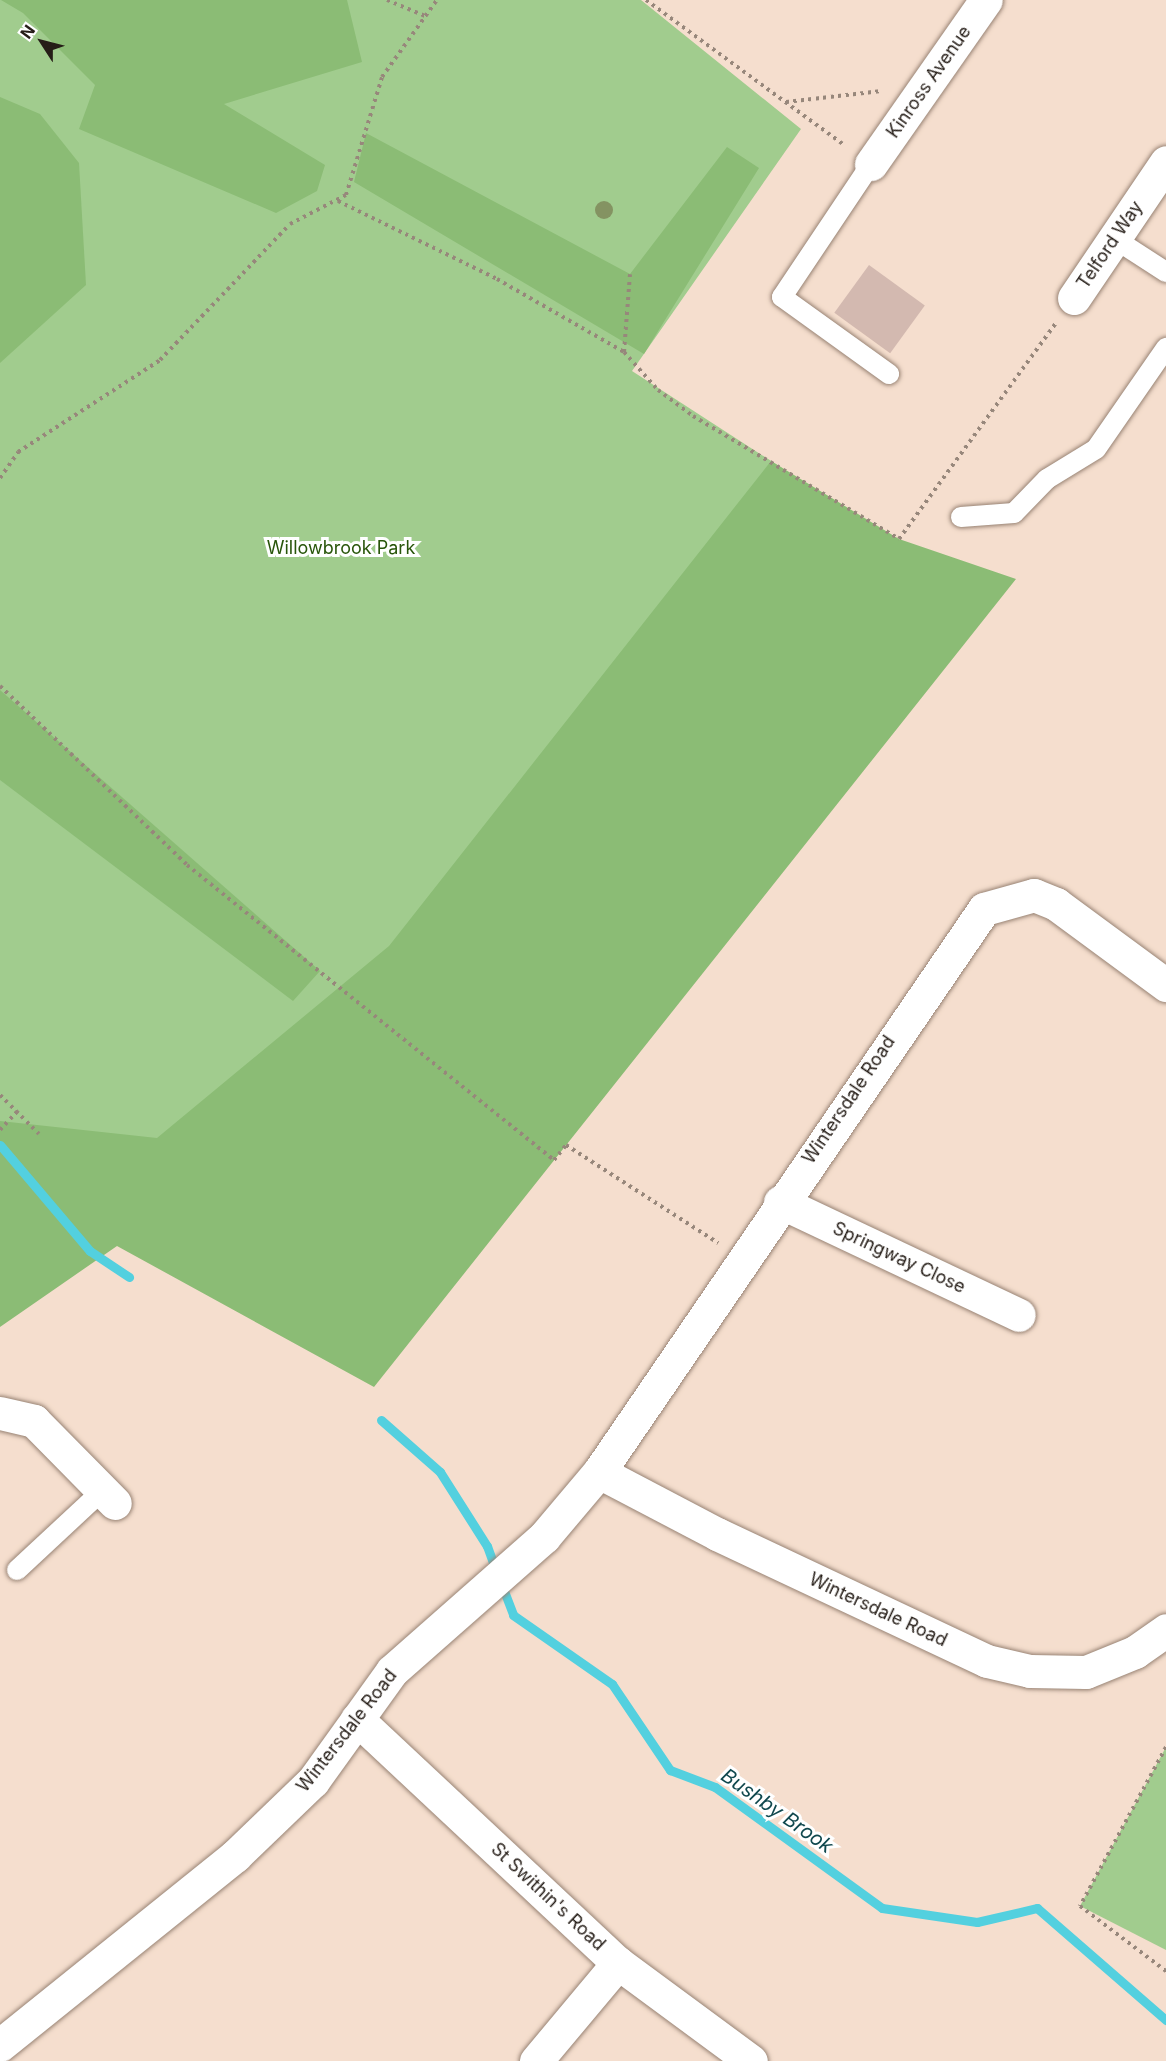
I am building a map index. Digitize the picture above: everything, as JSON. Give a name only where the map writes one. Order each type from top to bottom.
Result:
[{"type":"street","name":"Kinross Avenue","points":[[871,164],[986,0]]},
{"type":"street","name":"Telford Way","points":[[1074,298],[1166,162]]},
{"type":"street","name":"Wintersdale Road","points":[[0,2045],[234,1857],[313,1781],[392,1671],[497,1575],[544,1537],[599,1472],[741,1258],[984,909],[1034,895],[1056,904],[1166,985]]},
{"type":"street","name":"Springway Close","points":[[780,1202],[1019,1315]]},
{"type":"street","points":[[0,1413],[34,1421],[109,1496]]},
{"type":"street","name":"Wintersdale Road","points":[[599,1472],[717,1534],[987,1661],[1030,1671],[1086,1672],[1136,1652],[1166,1630]]},
{"type":"street","name":"St Swithin's Road","points":[[357,1719],[618,1962],[751,2061]]},
{"type":"street","points":[[536,2061],[618,1962]]},
{"type":"lane","points":[[871,164],[782,297],[889,374]]},
{"type":"lane","points":[[1115,239],[1166,272]]},
{"type":"lane","points":[[961,517],[1014,513],[1047,479],[1096,449],[1166,348]]},
{"type":"lane","points":[[17,1570],[109,1496]]},
{"type":"path","points":[[387,0],[425,16]]},
{"type":"path","points":[[0,478],[18,452],[160,360],[290,224],[338,201],[354,182],[382,77],[437,0]]},
{"type":"path","points":[[646,0],[871,164]]},
{"type":"path","points":[[786,102],[927,86]]},
{"type":"path","points":[[338,201],[498,279],[624,352],[657,390],[693,416],[899,539],[1074,298]]},
{"type":"path","points":[[624,352],[630,274]]},
{"type":"path","points":[[0,686],[187,865],[554,1160],[566,1145],[741,1258]]},
{"type":"path","points":[[0,1095],[39,1134]]},
{"type":"path","points":[[0,1130],[16,1112]]},
{"type":"path","points":[[1166,1747],[1080,1906],[1166,1971]]},
{"type":"green space","name":"Willowbrook Park","points":[[0,0],[641,0],[801,129],[632,371],[819,492],[404,1020],[0,1244]]},
{"type":"green space","points":[[1,0],[347,0],[362,62],[224,104],[325,165],[317,191],[276,213],[79,129],[95,85],[23,13]]},
{"type":"green space","points":[[0,97],[40,114],[79,163],[86,285],[0,363]]},
{"type":"green space","points":[[366,133],[630,274],[727,147],[759,168],[644,354],[354,182]]},
{"type":"green space","points":[[771,461],[899,539],[1016,579],[374,1387],[117,1246],[0,1327],[0,1121],[157,1138],[389,946]]},
{"type":"green space","points":[[0,690],[320,971],[293,1001],[0,780]]},
{"type":"green space","points":[[1166,1747],[1166,1950],[1080,1906]]},
{"type":"building","points":[[869,265],[925,306],[890,353],[834,313]]},
{"type":"waterway","name":"Bushby Brook","points":[[0,1145],[90,1251],[129,1277]]},
{"type":"waterway","name":"Bushby Brook","points":[[381,1420],[440,1472],[487,1546],[496,1571]]},
{"type":"waterway","name":"Bushby Brook","points":[[501,1583],[513,1615],[612,1684],[670,1770],[715,1787],[882,1908],[977,1922],[1037,1908],[1166,2020]]}]
